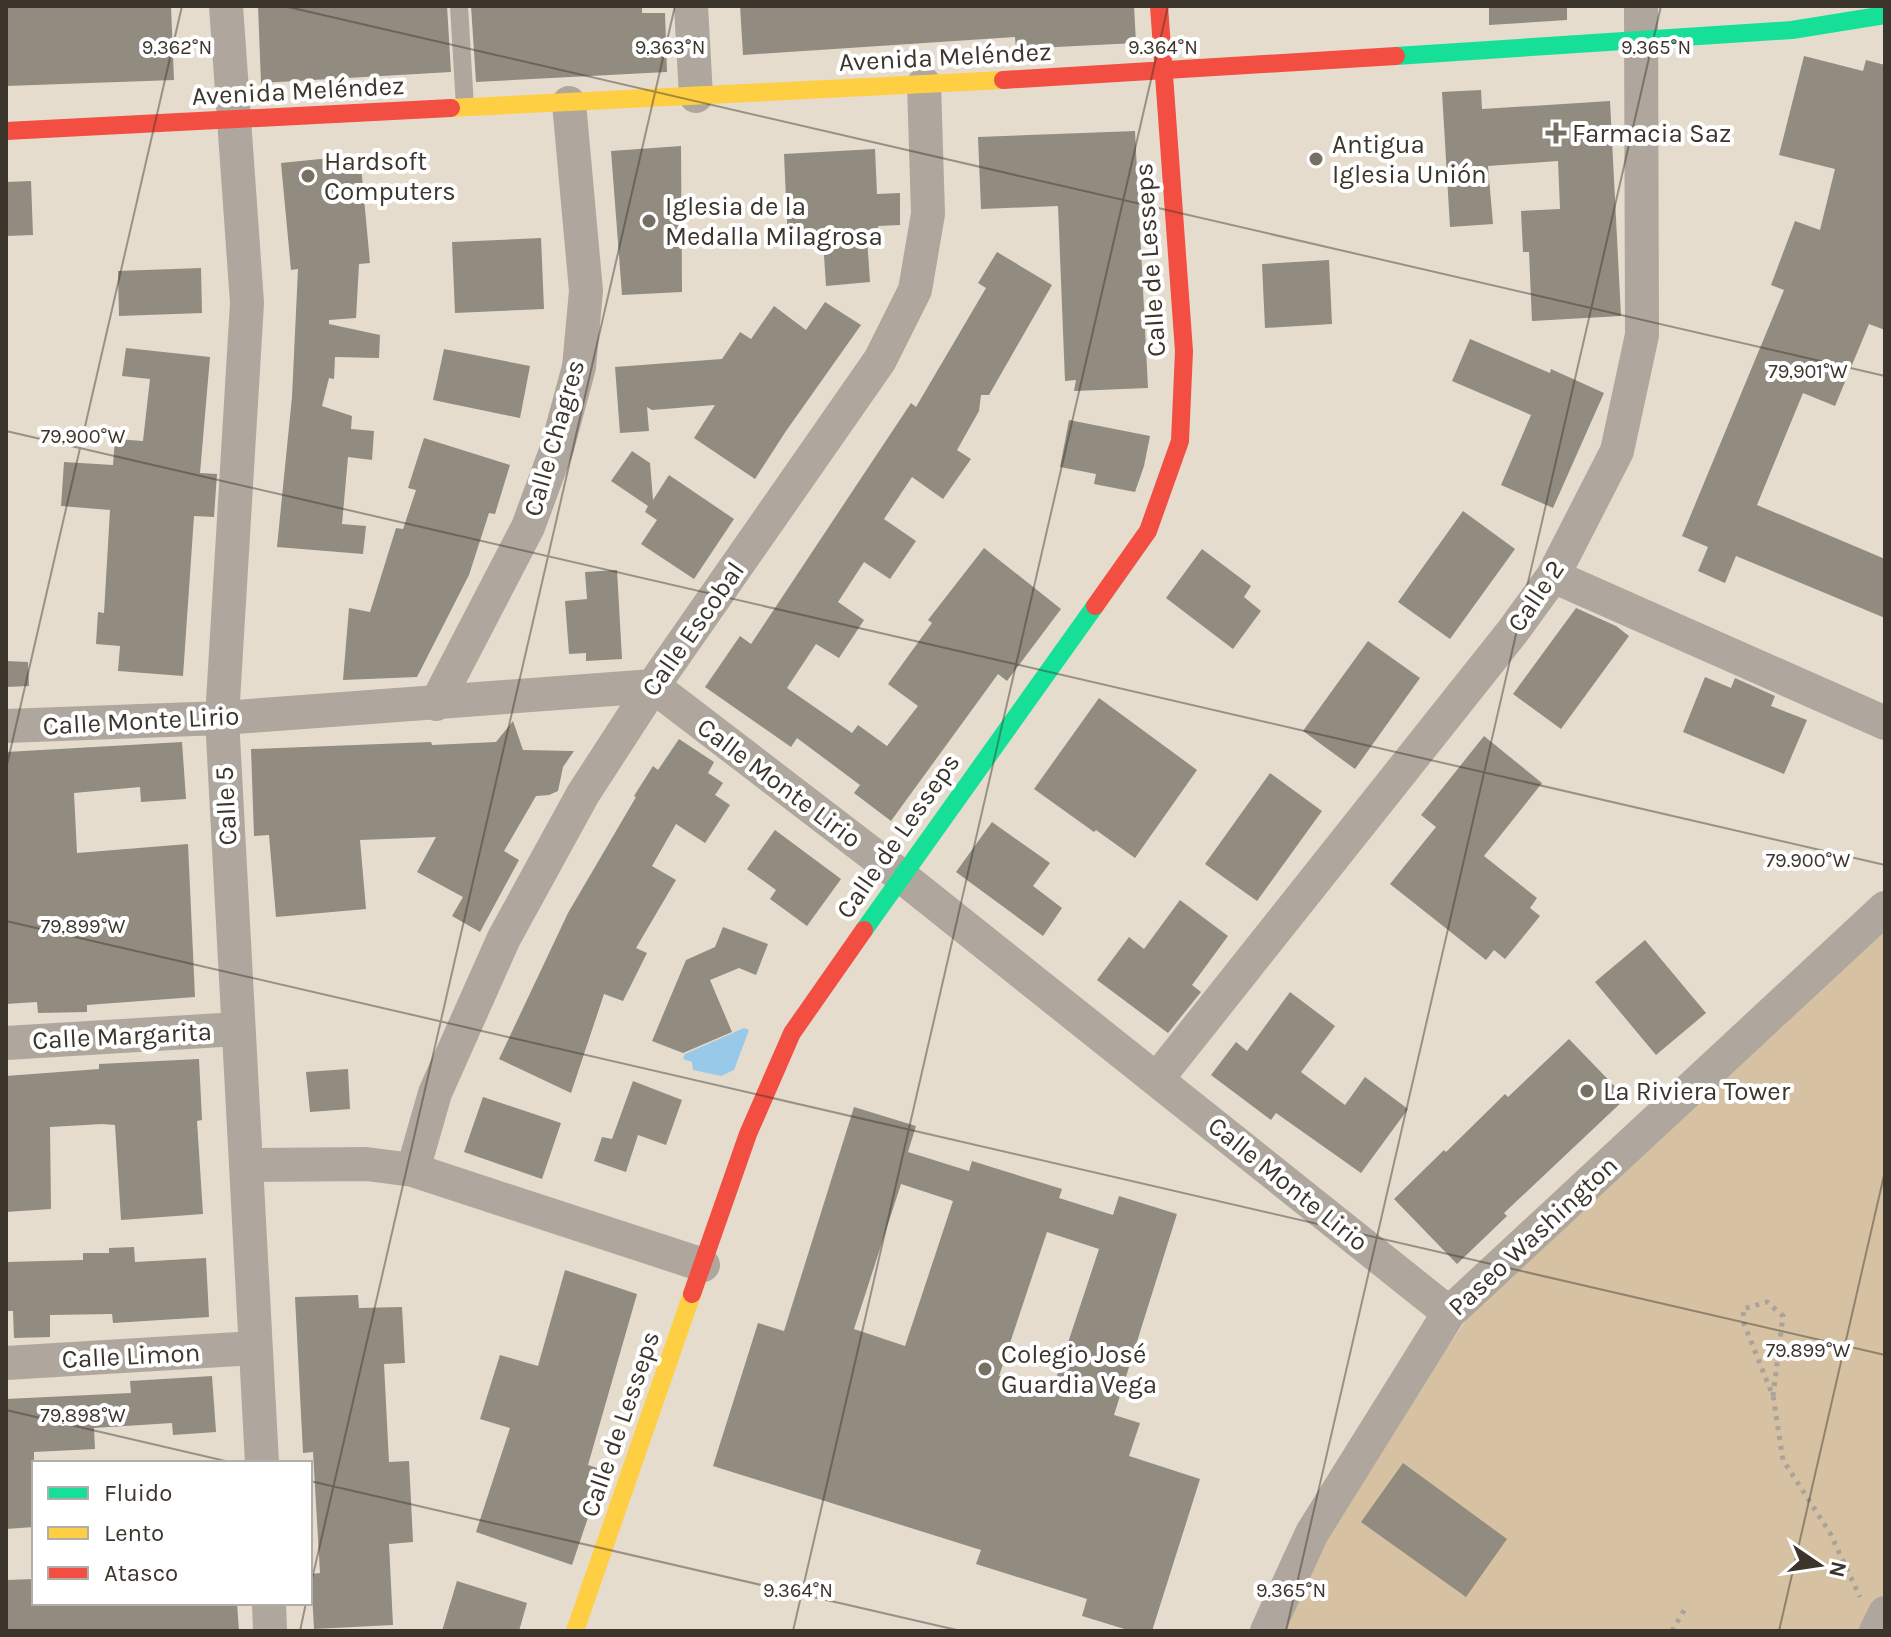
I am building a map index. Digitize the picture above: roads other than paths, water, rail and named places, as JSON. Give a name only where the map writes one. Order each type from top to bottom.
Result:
[{"type":"street","name":"Calle 5","points":[[226,6],[247,303],[222,718],[262,1461]]},
{"type":"street","points":[[691,6],[696,96]]},
{"type":"street","name":"Calle de Lesseps","points":[[575,1631],[748,1134],[792,1033],[1148,531],[1180,441],[1184,351],[1159,6]]},
{"type":"street","name":"Calle 2","points":[[1157,1079],[1513,631],[1553,576],[1617,451],[1642,335],[1641,6]]},
{"type":"street","name":"Avenida Meléndez","points":[[6,131],[1163,72],[1792,30],[1885,15]]},
{"type":"street","name":"Calle Escobal","points":[[413,1170],[435,1093],[504,938],[583,794],[653,686],[880,360],[915,290],[928,214],[924,84]]},
{"type":"street","name":"Calle Chagres","points":[[436,704],[528,527],[557,448],[579,367],[586,291],[569,103]]},
{"type":"street","points":[[1553,576],[1885,723]]},
{"type":"street","name":"Calle Monte Lirio","points":[[6,726],[222,718],[653,686],[901,876],[1449,1313]]},
{"type":"street","name":"Paseo Washington","points":[[1267,1631],[1312,1533],[1449,1313],[1885,908]]},
{"type":"street","name":"Calle Margarita","points":[[6,1043],[238,1029]]},
{"type":"street","points":[[246,1165],[366,1164],[413,1170],[703,1265]]},
{"type":"street","name":"Calle Limon","points":[[6,1363],[255,1348]]},
{"type":"street","points":[[269,1605],[270,1631]]},
{"type":"lane","points":[[459,6],[465,108]]},
{"type":"water","points":[[744,1028],[749,1030],[734,1070],[721,1076],[693,1070],[692,1062],[683,1059],[685,1054]]},
{"type":"place","name":"Farmacia Saz","points":[[1556,133]]},
{"type":"place","name":"Antigua Iglesia Unión","points":[[1316,159]]},
{"type":"place","name":"Hardsoft Computers","points":[[308,176]]},
{"type":"place","name":"Iglesia de la Medalla Milagrosa","points":[[649,221]]},
{"type":"place","name":"La Riviera Tower","points":[[1587,1091]]},
{"type":"place","name":"Colegio José Guardia Vega","points":[[985,1369]]}]
